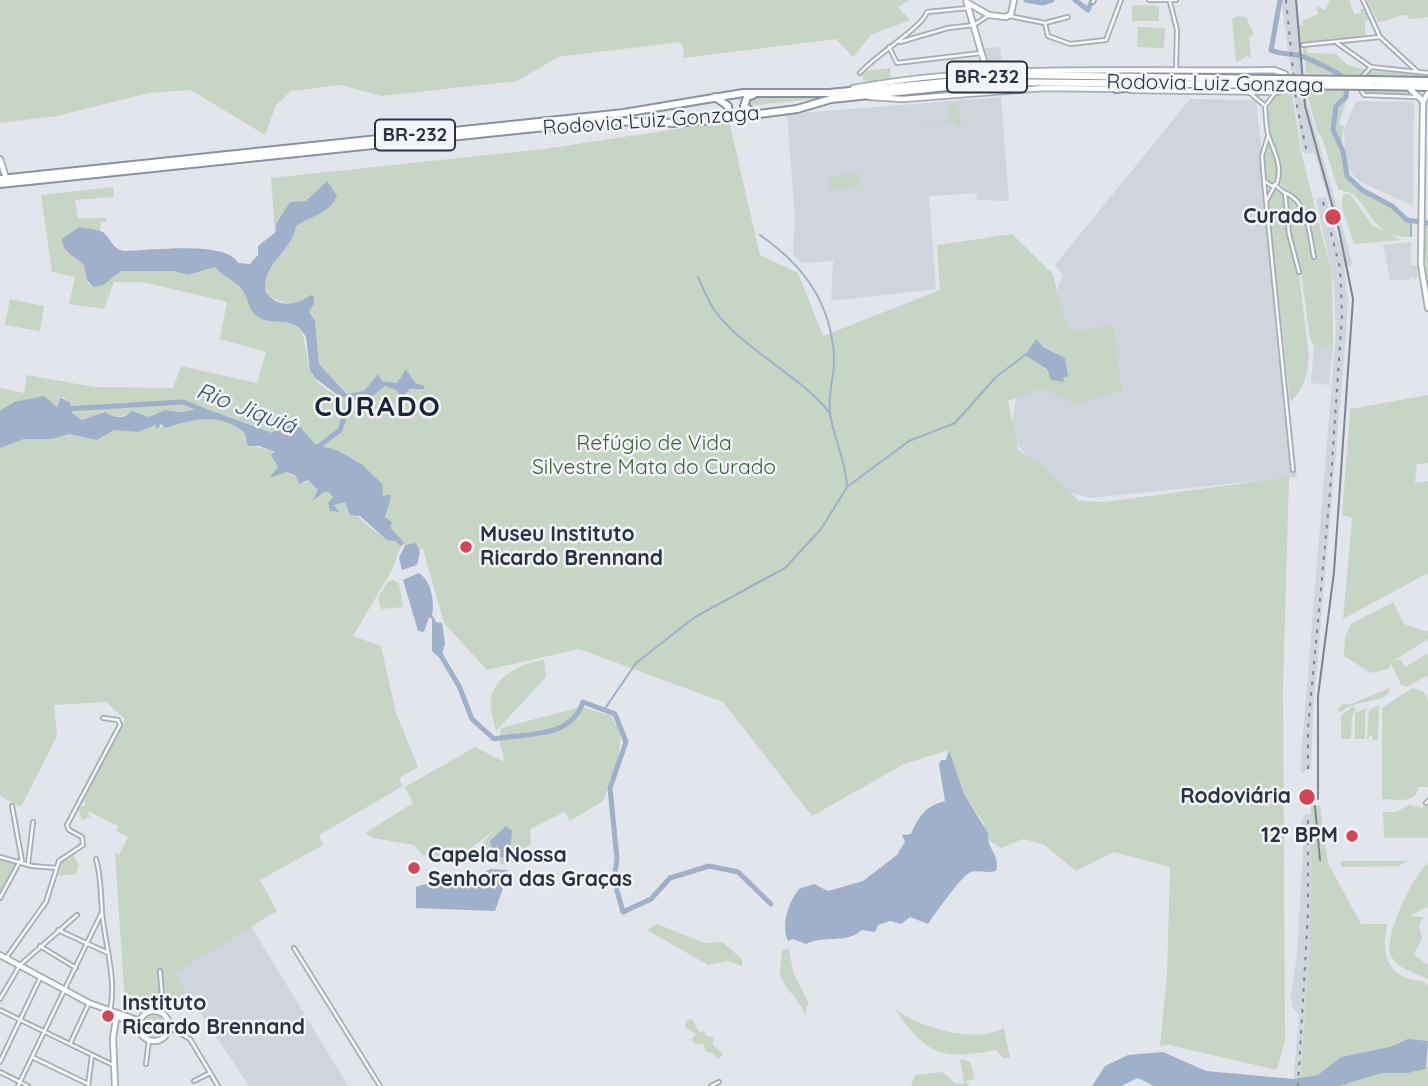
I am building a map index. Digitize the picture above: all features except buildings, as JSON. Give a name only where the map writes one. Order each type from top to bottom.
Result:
[{"type":"highway","points":[[1119,71],[1146,77]]},
{"type":"highway","name":"Rodovia Luiz Gonzaga","points":[[3,178],[624,113],[714,97],[758,93],[829,93],[995,76],[1146,77],[1273,82]]},
{"type":"highway","name":"Rodovia Luiz Gonzaga","points":[[0,184],[603,121],[677,123],[721,119],[861,96],[1027,81],[1163,84],[1428,81]]},
{"type":"highway","name":"Rodovia Luiz Gonzaga","points":[[1371,83],[1428,87]]},
{"type":"highway","points":[[1116,89],[1163,84]]},
{"type":"highway","points":[[758,93],[747,97],[744,103],[749,112],[758,115]]},
{"type":"highway","points":[[714,97],[728,106],[729,112],[721,119]]},
{"type":"street","points":[[1045,23],[1048,36],[1065,43],[1106,40],[1121,0]]},
{"type":"street","points":[[1149,0],[1176,0]]},
{"type":"street","points":[[1363,0],[1380,37],[1418,72]]},
{"type":"street","points":[[1009,16],[1014,1]]},
{"type":"street","points":[[1170,2],[1177,30],[1176,71]]},
{"type":"street","points":[[900,42],[910,29],[923,21],[926,12],[967,4],[989,15],[1045,23],[1068,17]]},
{"type":"street","points":[[967,4],[988,72]]},
{"type":"street","points":[[860,73],[889,47],[900,42],[948,28],[974,25],[989,15]]},
{"type":"street","points":[[1303,45],[1380,37]]},
{"type":"street","points":[[1337,43],[1371,67],[1428,73]]},
{"type":"street","points":[[889,47],[896,62],[981,53]]},
{"type":"street","points":[[1371,67],[1359,80],[1359,91],[1362,94],[1422,100]]},
{"type":"street","points":[[829,93],[988,72],[1279,71],[1285,74],[1285,83],[1282,90],[1265,106],[1268,136],[1278,161],[1279,176],[1267,200]]},
{"type":"street","points":[[1408,87],[1422,100]]},
{"type":"street","points":[[861,96],[893,99],[1044,88],[1277,92]]},
{"type":"street","points":[[1247,92],[1265,106]]},
{"type":"street","points":[[960,93],[961,100]]},
{"type":"street","points":[[1428,93],[1422,100],[1421,213],[1421,265],[1428,308]]},
{"type":"street","points":[[951,94],[951,101]]},
{"type":"street","points":[[1268,136],[1262,158],[1293,470]]},
{"type":"street","points":[[0,159],[3,178]]},
{"type":"street","points":[[1264,181],[1296,198],[1303,207],[1314,257]]},
{"type":"street","points":[[1285,193],[1289,234],[1299,272]]},
{"type":"street","points":[[6,958],[44,906],[61,859],[83,845],[82,837],[67,827],[120,723],[103,718]]},
{"type":"street","points":[[0,898],[21,861],[12,806]]},
{"type":"street","points":[[28,864],[33,822]]},
{"type":"street","points":[[0,857],[57,868]]},
{"type":"street","points":[[96,859],[102,881],[110,1011]]},
{"type":"street","points":[[19,1084],[89,945],[102,912]]},
{"type":"street","points":[[0,999],[20,965],[77,915]]},
{"type":"street","points":[[58,930],[108,953]]},
{"type":"street","points":[[40,946],[77,969]]},
{"type":"street","points":[[295,948],[380,1086]]},
{"type":"street","points":[[0,955],[89,1003],[140,1024]]},
{"type":"street","points":[[159,971],[162,996],[160,1011]]},
{"type":"street","points":[[0,1062],[40,978]]},
{"type":"street","points":[[69,1044],[89,1003]]},
{"type":"street","points":[[0,1010],[114,1066]]},
{"type":"street","points":[[170,1028],[164,1038],[149,1040],[142,1035],[140,1024],[148,1012],[160,1011],[167,1017],[170,1028],[190,1040],[218,1086]]},
{"type":"street","points":[[116,1014],[140,1024]]},
{"type":"street","points":[[115,1086],[116,1014]]},
{"type":"street","points":[[115,1026],[124,1019]]},
{"type":"street","points":[[146,1064],[149,1040]]},
{"type":"street","points":[[32,1057],[88,1085],[92,1055]]},
{"type":"street","points":[[0,1072],[19,1084],[28,1086]]},
{"type":"street","points":[[194,1081],[210,1073]]},
{"type":"street","points":[[711,1086],[719,1082]]},
{"type":"shaded area","points":[[1281,0],[1297,0],[1305,94],[1353,265],[1344,267],[1348,299],[1346,336],[1313,712],[1311,769],[1304,770],[1304,773],[1301,773],[1301,758],[1336,332],[1334,284],[1316,199],[1325,197],[1338,241],[1341,240],[1314,152],[1305,154],[1302,150]]},
{"type":"shaded area","points":[[1000,47],[1003,66],[993,67],[987,62],[983,48]]},
{"type":"shaded area","points":[[1001,97],[1009,201],[977,200],[976,193],[929,196],[936,289],[831,301],[833,261],[802,263],[793,255],[795,217],[787,114]]},
{"type":"shaded area","points":[[1190,99],[1256,100],[1297,477],[1089,498],[1055,488],[1010,436],[1017,393],[1063,275],[1055,265]]},
{"type":"shaded area","points":[[1356,101],[1414,102],[1413,206],[1359,181],[1346,167],[1344,130]]},
{"type":"shaded area","points":[[1411,242],[1411,265],[1416,265],[1418,278],[1413,279],[1412,276],[1409,280],[1390,280],[1383,245]]},
{"type":"shaded area","points":[[1314,345],[1333,347],[1329,385],[1311,383]]},
{"type":"shaded area","points":[[1305,814],[1311,814],[1310,944],[1299,1086],[1293,1086],[1299,1015],[1292,1007],[1291,993],[1297,955],[1304,832],[1301,824]]},
{"type":"shaded area","points":[[251,926],[348,1086],[249,1086],[174,973]]},
{"type":"green space","points":[[0,0],[909,0],[898,7],[910,20],[871,35],[853,57],[836,39],[683,58],[684,50],[680,42],[558,57],[517,81],[381,96],[341,85],[291,91],[276,105],[265,135],[191,90],[149,93],[57,116],[0,123]]},
{"type":"green space","points":[[1330,0],[1349,0],[1354,14],[1361,13],[1360,9],[1366,8],[1373,20],[1365,21],[1365,37],[1302,43],[1298,26],[1303,25],[1303,20],[1318,14],[1316,6],[1325,10]]},
{"type":"green space","points":[[1367,0],[1428,0],[1428,17],[1408,19],[1408,15],[1403,15],[1378,22]]},
{"type":"green space","points":[[1132,5],[1159,6],[1159,21],[1132,21]]},
{"type":"green space","points":[[1238,16],[1246,17],[1254,34],[1249,37],[1251,59],[1245,54],[1246,57],[1236,62],[1232,19]]},
{"type":"green space","points":[[1138,27],[1165,28],[1164,48],[1137,47]]},
{"type":"green space","points":[[1303,47],[1307,47],[1307,53],[1336,54],[1348,65],[1369,71],[1428,74],[1428,78],[1306,73]]},
{"type":"green space","points":[[890,68],[891,79],[866,82],[863,79],[863,71]]},
{"type":"green space","points":[[1305,86],[1351,87],[1339,123],[1344,126],[1344,168],[1356,183],[1411,221],[1411,237],[1389,234],[1376,224],[1354,195],[1338,189],[1321,135],[1318,134]]},
{"type":"green space","points":[[1288,87],[1291,87],[1301,151],[1332,275],[1333,347],[1314,345],[1310,339],[1301,272],[1290,233],[1286,191],[1280,183],[1281,161],[1270,136],[1267,105],[1275,95],[1286,92]]},
{"type":"green space","points":[[1364,88],[1406,89],[1419,97],[1366,94]]},
{"type":"green space","points":[[841,94],[747,106],[749,99],[760,95]]},
{"type":"green space","points":[[957,105],[962,126],[956,127],[955,122],[931,124],[930,129],[926,129],[926,124],[949,121],[948,106]]},
{"type":"green space","name":"Refúgio de Vida Silvestre Mata do Curado","points":[[729,121],[760,255],[798,273],[823,336],[940,290],[937,245],[1012,234],[1053,274],[1064,319],[1072,332],[1113,325],[1122,391],[1075,404],[1042,388],[1008,401],[1018,450],[1042,465],[1079,501],[1105,502],[1289,477],[1283,688],[1285,1040],[1277,1070],[1169,1045],[1160,1046],[1167,975],[1170,867],[1114,852],[1076,871],[1043,844],[1023,839],[1001,848],[987,839],[983,822],[964,794],[949,750],[904,764],[812,816],[723,702],[579,649],[487,670],[444,623],[423,549],[419,550],[416,543],[405,545],[389,532],[391,521],[385,517],[391,498],[389,494],[383,496],[374,475],[339,451],[316,444],[289,420],[272,433],[204,408],[181,412],[165,410],[149,417],[129,414],[117,417],[102,412],[96,417],[82,420],[72,413],[70,402],[60,395],[57,407],[44,397],[14,402],[0,411],[0,388],[24,393],[27,375],[94,387],[173,388],[181,366],[257,383],[266,352],[220,339],[227,302],[143,282],[114,282],[104,309],[69,304],[75,277],[52,272],[41,195],[113,187],[114,197],[75,200],[78,218],[107,218],[107,222],[101,222],[100,231],[79,227],[67,237],[69,252],[84,265],[88,284],[93,287],[121,271],[174,271],[189,275],[215,267],[241,288],[258,317],[301,328],[310,369],[318,383],[340,396],[363,403],[385,386],[396,390],[402,398],[405,392],[423,385],[415,383],[408,372],[397,384],[382,381],[378,375],[364,391],[348,394],[319,364],[315,321],[304,300],[289,306],[268,295],[263,281],[288,241],[275,234],[271,178],[544,149]],"holes":[[[1036,340],[1065,358],[1068,371],[1063,382],[1056,381],[1029,351]]]},
{"type":"green space","points":[[1270,140],[1275,151],[1278,176],[1271,184],[1267,180],[1264,157]]},
{"type":"green space","points":[[859,173],[860,187],[830,190],[829,176]]},
{"type":"green space","points":[[1275,188],[1284,194],[1288,235],[1299,274],[1309,357],[1304,382],[1290,402],[1268,201]]},
{"type":"green space","points":[[1343,194],[1350,194],[1372,225],[1401,240],[1354,244],[1342,208]]},
{"type":"green space","points":[[1423,221],[1428,221],[1428,295]]},
{"type":"green space","points":[[10,299],[44,306],[40,331],[5,325]]},
{"type":"green space","points":[[1428,395],[1428,463],[1417,464],[1415,483],[1428,481],[1428,573],[1343,619],[1352,518],[1342,515],[1350,409]]},
{"type":"green space","points":[[199,418],[219,419],[235,426],[254,446],[275,452],[278,467],[274,475],[287,472],[295,476],[299,484],[309,481],[318,491],[313,502],[324,492],[329,492],[333,497],[328,500],[331,511],[337,513],[334,505],[340,501],[345,502],[372,529],[402,545],[391,572],[353,636],[381,646],[396,713],[418,767],[399,778],[403,786],[319,835],[323,845],[260,880],[277,911],[175,973],[187,993],[170,1003],[168,999],[161,998],[156,1007],[135,995],[125,1004],[115,853],[119,855],[128,837],[116,831],[118,826],[88,811],[90,817],[82,820],[78,808],[86,805],[84,800],[125,719],[106,702],[54,705],[57,736],[21,807],[0,796],[0,448],[24,439],[69,434],[97,440],[115,430],[135,430],[155,425],[165,428]]},
{"type":"green space","points":[[394,580],[399,584],[403,607],[381,609],[378,598],[388,581]]},
{"type":"green space","points":[[1393,602],[1404,624],[1428,632],[1428,639],[1392,662],[1400,659],[1405,667],[1428,653],[1428,675],[1407,687],[1401,685],[1391,663],[1388,669],[1371,673],[1344,656],[1345,637],[1351,624]]},
{"type":"green space","points":[[544,660],[546,677],[496,731],[491,709],[494,689],[512,671]]},
{"type":"green space","points":[[1389,688],[1389,693],[1378,699],[1341,712],[1337,710],[1343,703],[1349,705]]},
{"type":"green space","points":[[1412,688],[1423,691],[1428,699],[1428,787],[1419,787],[1417,793],[1409,799],[1382,799],[1382,708]]},
{"type":"green space","points":[[1379,705],[1378,740],[1373,740],[1371,734],[1367,740],[1369,710]]},
{"type":"green space","points":[[1353,706],[1356,709],[1352,716],[1351,739],[1341,739],[1341,716]]},
{"type":"green space","points":[[581,707],[610,715],[621,733],[618,759],[603,801],[570,821],[565,812],[530,829],[531,843],[512,863],[501,864],[488,860],[483,842],[495,830],[454,861],[423,855],[414,845],[373,838],[365,833],[413,803],[405,787],[475,747],[505,762],[500,744],[501,728]]},
{"type":"green space","points":[[1369,707],[1365,711],[1365,739],[1355,739],[1355,713]]},
{"type":"green space","points":[[1428,804],[1428,838],[1384,838],[1383,812],[1396,812],[1409,805],[1422,808]]},
{"type":"green space","points":[[1311,806],[1320,806],[1328,863],[1361,924],[1387,924],[1385,948],[1393,968],[1406,978],[1428,985],[1428,1041],[1403,1040],[1389,1047],[1341,1057],[1318,1075],[1300,1078],[1310,944]]},
{"type":"green space","points":[[72,854],[79,865],[76,874],[58,876],[63,860],[71,858]]},
{"type":"green space","points":[[0,855],[16,859],[18,863],[0,896]]},
{"type":"green space","points":[[1342,861],[1409,861],[1398,866],[1343,867],[1340,864]]},
{"type":"green space","points":[[1428,863],[1428,906],[1410,916],[1424,917],[1419,925],[1422,938],[1414,955],[1428,965],[1428,979],[1398,964],[1391,956],[1389,948],[1401,907],[1415,880]]},
{"type":"green space","points":[[657,924],[705,943],[722,942],[742,959],[742,966],[728,961],[708,965],[647,930]]},
{"type":"green space","points":[[789,949],[793,972],[808,1002],[805,1016],[800,1004],[781,978],[782,950]]},
{"type":"green space","points":[[895,1009],[918,1022],[948,1032],[992,1033],[1004,1028],[1010,1058],[1003,1058],[996,1050],[962,1054],[937,1051],[917,1037]]},
{"type":"green space","points":[[154,1013],[163,1017],[167,1026],[163,1035],[154,1039],[145,1035],[141,1026],[145,1017]]},
{"type":"green space","points":[[692,1019],[699,1032],[705,1031],[706,1036],[713,1037],[713,1045],[723,1054],[718,1059],[713,1053],[706,1052],[703,1044],[695,1044],[691,1040],[696,1034],[685,1027],[687,1020]]},
{"type":"green space","points":[[960,1059],[970,1062],[975,1079],[966,1081],[969,1086],[911,1086],[915,1075],[943,1072],[956,1084],[964,1083]]},
{"type":"green space","points":[[1428,1067],[1428,1086],[1339,1086],[1382,1073],[1416,1072]]},
{"type":"water","points":[[327,181],[337,196],[334,202],[296,226],[294,235],[268,274],[266,292],[276,301],[287,304],[299,302],[311,295],[314,297],[314,304],[309,311],[315,321],[319,364],[347,394],[364,391],[378,374],[382,381],[397,383],[406,369],[415,383],[423,385],[425,389],[410,389],[402,398],[396,390],[385,386],[364,403],[339,396],[315,378],[310,370],[306,337],[300,328],[259,318],[240,287],[215,267],[188,275],[174,271],[121,271],[103,285],[93,287],[87,280],[84,265],[67,251],[63,244],[62,239],[79,227],[101,231],[114,246],[125,251],[204,249],[219,251],[231,256],[238,263],[250,264],[258,255],[258,246],[276,232],[276,224],[290,202],[306,201]]},
{"type":"water","points":[[1036,339],[1043,347],[1065,358],[1068,376],[1063,378],[1064,382],[1051,380],[1047,369],[1025,355]]},
{"type":"water","name":"Rio Jiquiá","points":[[62,392],[61,398],[70,402],[72,413],[82,420],[105,412],[119,417],[132,411],[149,417],[165,410],[181,412],[204,408],[272,433],[289,420],[301,428],[315,444],[339,451],[363,465],[382,484],[383,496],[389,494],[391,498],[385,517],[392,522],[389,532],[402,542],[387,540],[360,516],[350,515],[345,502],[334,505],[339,512],[330,511],[328,502],[333,497],[329,492],[324,492],[312,502],[318,490],[308,480],[299,484],[295,475],[287,472],[269,478],[278,467],[271,455],[275,452],[259,446],[248,446],[244,432],[225,422],[206,419],[165,428],[161,424],[157,429],[155,425],[138,432],[114,430],[97,440],[69,434],[51,439],[24,439],[0,448],[0,411],[14,402],[44,396],[57,407]]},
{"type":"water","points":[[416,543],[420,552],[417,565],[402,570],[399,558],[405,545]]},
{"type":"water","points":[[419,573],[427,581],[431,592],[432,615],[436,622],[442,623],[445,643],[441,659],[432,651],[432,619],[429,617],[424,632],[418,631],[403,580]]},
{"type":"water","points":[[949,750],[964,794],[988,833],[989,843],[997,861],[996,871],[978,871],[965,876],[928,924],[910,917],[901,924],[890,921],[878,925],[875,932],[862,930],[849,937],[806,944],[793,939],[788,941],[785,928],[787,914],[799,889],[814,884],[828,891],[863,881],[897,855],[905,842],[902,835],[911,834],[923,813],[945,801],[939,765],[941,760],[946,760]]},
{"type":"water","points":[[506,826],[512,831],[511,843],[503,858],[493,855],[490,841]]},
{"type":"water","points":[[490,869],[507,870],[508,874],[495,911],[416,908],[416,887],[475,876]]},
{"type":"water","points":[[1408,1039],[1428,1041],[1426,1069],[1408,1073],[1382,1073],[1339,1086],[1154,1086],[1138,1078],[1121,1086],[1092,1086],[1105,1066],[1128,1055],[1163,1052],[1206,1071],[1293,1079],[1318,1075],[1341,1057],[1389,1047]]},
{"type":"waterway","points":[[1026,0],[1042,3],[1052,0]]},
{"type":"waterway","points":[[1075,0],[1088,10],[1092,0]]},
{"type":"waterway","points":[[1280,0],[1271,50],[1302,56],[1347,80],[1346,97],[1336,106],[1333,130],[1343,151],[1347,176],[1362,190],[1392,206],[1407,220],[1428,223]]},
{"type":"waterway","points":[[1411,221],[1411,236]]},
{"type":"waterway","points":[[760,235],[801,272],[812,286],[827,318],[834,362],[830,414],[847,487]]},
{"type":"waterway","points":[[698,277],[712,307],[727,325],[802,385],[829,412]]},
{"type":"waterway","points":[[604,710],[636,663],[695,617],[785,568],[821,529],[847,487],[909,441],[955,423],[996,377],[1025,355]]},
{"type":"waterway","points":[[318,447],[340,430],[350,400]]},
{"type":"waterway","name":"Rio Jiquiá","points":[[66,409],[183,402],[205,411]]},
{"type":"waterway","name":"Rio Jiquiá","points":[[384,525],[401,543]]},
{"type":"waterway","name":"Rio Jiquiá","points":[[440,654],[459,686],[472,719],[494,739],[500,738]]},
{"type":"waterway","name":"Rio Jiquiá","points":[[502,738],[538,734],[560,727],[570,722],[583,702],[615,714],[626,742],[610,788],[617,859],[614,880],[623,912],[651,899],[670,878],[709,866],[738,872],[771,904]]},
{"type":"tram line","points":[[1296,0],[1305,106],[1339,230],[1353,299],[1334,572],[1318,696],[1318,799]]},
{"type":"tram line","points":[[1315,806],[1320,860]]},
{"type":"railway","points":[[1286,0],[1296,101],[1307,153]]},
{"type":"railway","points":[[1308,769],[1308,728],[1330,492],[1342,315],[1340,268],[1322,198]]},
{"type":"railway","points":[[1298,1086],[1308,913],[1308,814]]},
{"type":"place","name":"Curado","points":[[1333,217]]},
{"type":"place","name":"Museu Instituto Ricardo Brennand","points":[[466,547]]},
{"type":"place","name":"Rodoviária","points":[[1307,797]]},
{"type":"place","name":"12º BPM","points":[[1352,836]]},
{"type":"place","name":"Capela Nossa Senhora das Graças","points":[[414,868]]},
{"type":"place","name":"Instituto Ricardo Brennand","points":[[108,1016]]},
{"type":"district","name":"CURADO","points":[[378,408]]}]
